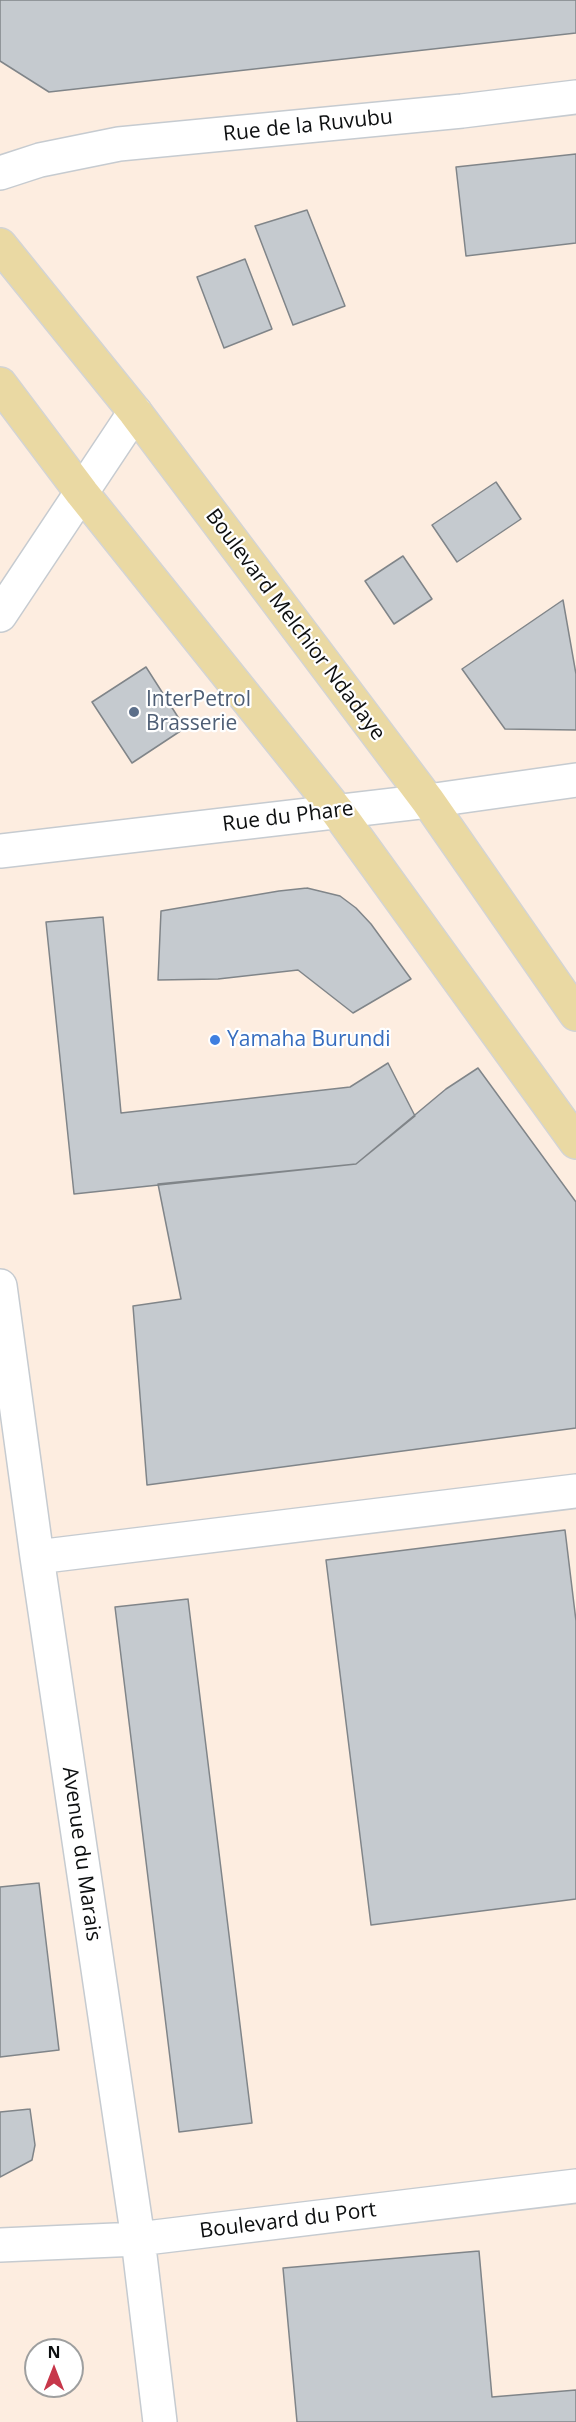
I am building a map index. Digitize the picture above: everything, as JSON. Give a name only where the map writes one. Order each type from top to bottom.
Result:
[{"type":"main road","name":"Boulevard Melchior Ndadaye","points":[[0,245],[135,412],[428,801],[576,1014]]},
{"type":"main road","points":[[0,384],[82,493],[337,811],[576,1142]]},
{"type":"street","name":"Rue de la Ruvubu","points":[[0,173],[40,160],[119,144],[462,111],[576,97]]},
{"type":"street","name":"Rue de la Ruvubu","points":[[0,154],[40,160]]},
{"type":"street","points":[[0,615],[135,412]]},
{"type":"street","name":"Rue du Phare","points":[[0,851],[428,801],[576,780]]},
{"type":"street","name":"Avenue du Marais","points":[[0,1286],[37,1557],[138,2239],[160,2422]]},
{"type":"street","points":[[37,1557],[576,1491]]},
{"type":"street","name":"Boulevard du Port","points":[[0,2245],[138,2239],[576,2186]]},
{"type":"shaded area","points":[[0,0],[576,0],[576,2422],[0,2422]]},
{"type":"building","points":[[0,0],[576,0],[576,33],[49,92],[0,61]]},
{"type":"building","points":[[576,154],[576,243],[466,256],[456,167]]},
{"type":"building","points":[[307,210],[345,306],[293,325],[255,226]]},
{"type":"building","points":[[245,259],[272,329],[224,348],[197,277]]},
{"type":"building","points":[[496,482],[521,519],[457,562],[432,525]]},
{"type":"building","points":[[403,556],[432,599],[394,624],[365,581]]},
{"type":"building","points":[[563,600],[576,674],[576,730],[505,729],[462,669]]},
{"type":"building","points":[[146,667],[185,728],[132,763],[92,702]]},
{"type":"building","points":[[307,888],[340,896],[356,908],[371,924],[411,979],[353,1013],[298,970],[218,979],[158,980],[161,911]]},
{"type":"building","points":[[103,917],[121,1113],[350,1087],[388,1063],[415,1116],[356,1164],[74,1194],[46,922]]},
{"type":"building","points":[[478,1068],[576,1202],[576,1428],[147,1485],[133,1306],[181,1299],[158,1184],[356,1164],[446,1089]]},
{"type":"building","points":[[565,1530],[576,1621],[576,1899],[371,1925],[326,1560]]},
{"type":"building","points":[[188,1599],[252,2123],[179,2132],[115,1607]]},
{"type":"building","points":[[39,1883],[59,2050],[0,2057],[0,1887]]},
{"type":"building","points":[[30,2109],[35,2145],[32,2160],[0,2177],[0,2112]]},
{"type":"building","points":[[479,2251],[492,2397],[576,2390],[576,2422],[297,2422],[283,2268]]},
{"type":"place","name":"InterPetrol Brasserie","points":[[134,712]]},
{"type":"place","name":"Yamaha Burundi","points":[[215,1040]]}]
